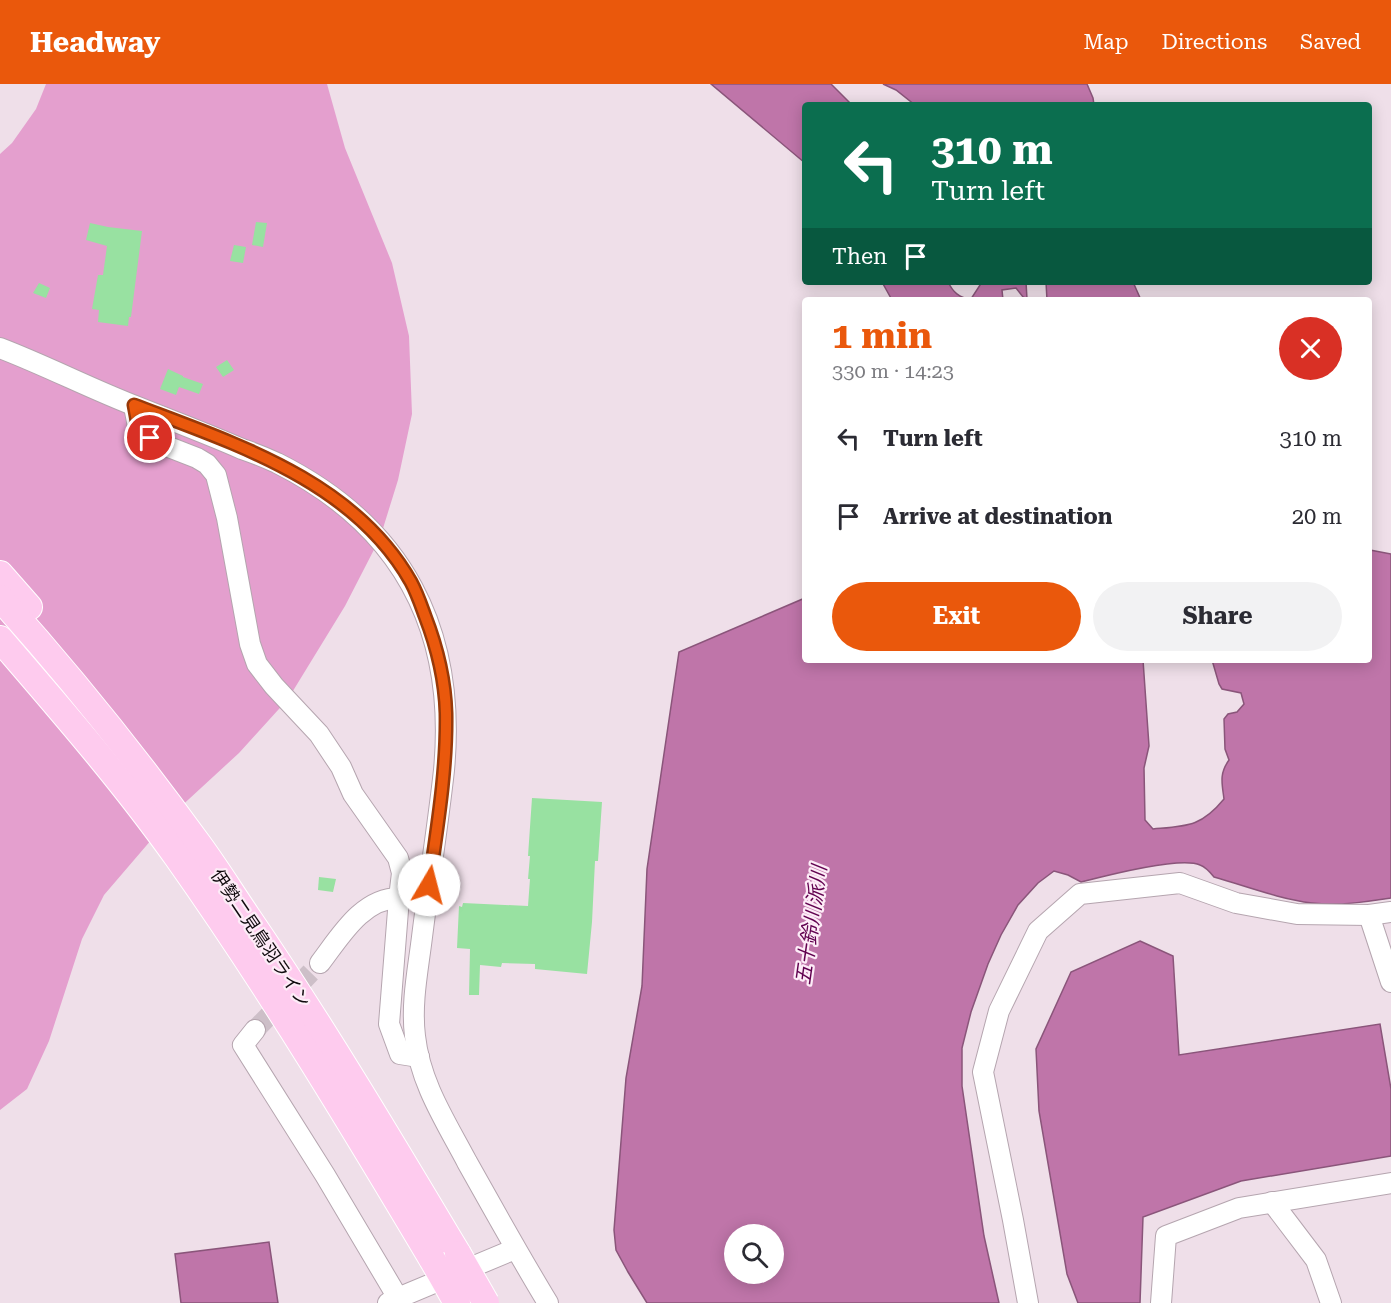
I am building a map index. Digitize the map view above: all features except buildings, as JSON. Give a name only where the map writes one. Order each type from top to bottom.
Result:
[{"type":"main road","points":[[0,574],[48,629],[132,756]]},
{"type":"main road","name":"伊勢二見鳥羽ライン","points":[[0,598],[132,756],[197,843],[288,975],[372,1108],[486,1303]]},
{"type":"main road","name":"伊勢二見鳥羽ライン","points":[[0,639],[113,774],[176,856],[265,986],[348,1117],[457,1303]]},
{"type":"street","points":[[0,348],[277,463],[318,487],[364,522],[383,543],[411,583],[432,633],[440,663],[446,713],[444,767],[415,992],[415,1036],[426,1084],[515,1249],[548,1303]]},
{"type":"street","points":[[134,405],[139,432],[160,444],[197,458],[207,464],[216,475],[227,518],[250,644],[257,664],[274,686],[319,734],[341,767],[353,794],[398,858],[402,873],[389,1024],[400,1054],[419,1057]]},
{"type":"street","points":[[1028,1303],[983,1072],[999,1011],[1038,931],[1080,894],[1180,883],[1236,903],[1297,914],[1369,915],[1391,912]]},
{"type":"street","points":[[320,963],[351,923],[363,912],[372,905],[399,898]]},
{"type":"street","points":[[1369,915],[1391,982]]},
{"type":"street","points":[[255,1030],[243,1045],[331,1185],[393,1300],[515,1249]]},
{"type":"street","points":[[1161,1303],[1166,1236],[1239,1208],[1391,1184]]},
{"type":"street","points":[[1272,1202],[1316,1260],[1330,1303]]},
{"type":"shaded area","points":[[46,84],[327,84],[345,148],[392,263],[409,336],[412,414],[398,480],[380,538],[345,606],[288,699],[239,753],[176,811],[104,895],[82,939],[49,1041],[27,1089],[0,1110],[0,154],[12,143],[36,109]]},
{"type":"water","points":[[711,84],[831,84],[849,102],[802,102],[802,160]]},
{"type":"water","points":[[883,84],[1087,84],[1094,102],[911,102],[896,90]]},
{"type":"water","points":[[884,285],[950,285],[963,297],[890,297]]},
{"type":"water","points":[[980,285],[1026,285],[1027,297],[1023,297],[1016,288],[1002,290],[1003,297],[972,297]]},
{"type":"water","points":[[1046,285],[1134,285],[1140,297],[1047,297]]},
{"type":"water","name":"五十鈴川派川","points":[[1372,550],[1391,554],[1391,898],[1342,904],[1300,901],[1214,877],[1206,868],[1190,863],[1142,868],[1081,882],[1054,871],[1038,883],[1018,905],[1001,935],[971,1012],[962,1048],[962,1086],[984,1236],[999,1303],[647,1303],[616,1250],[614,1230],[626,1078],[642,986],[647,869],[679,652],[802,599],[802,663],[1143,663],[1149,746],[1144,768],[1145,820],[1153,829],[1193,823],[1208,815],[1224,799],[1222,774],[1229,760],[1225,749],[1224,719],[1228,714],[1237,712],[1244,704],[1241,693],[1222,689],[1213,663],[1372,663]]},
{"type":"water","points":[[1140,941],[1173,956],[1179,1055],[1380,1024],[1391,1089],[1391,1156],[1241,1181],[1143,1217],[1140,1303],[1078,1303],[1067,1274],[1039,1111],[1036,1049],[1071,972]]},
{"type":"water","points":[[269,1242],[278,1303],[181,1303],[175,1254]]},
{"type":"tunnel","points":[[255,1030],[320,963]]},
{"type":"route","points":[[150,438],[139,432],[134,405],[277,463],[318,487],[357,516],[383,543],[411,583],[432,633],[440,663],[446,713],[444,767],[429,885]]}]
